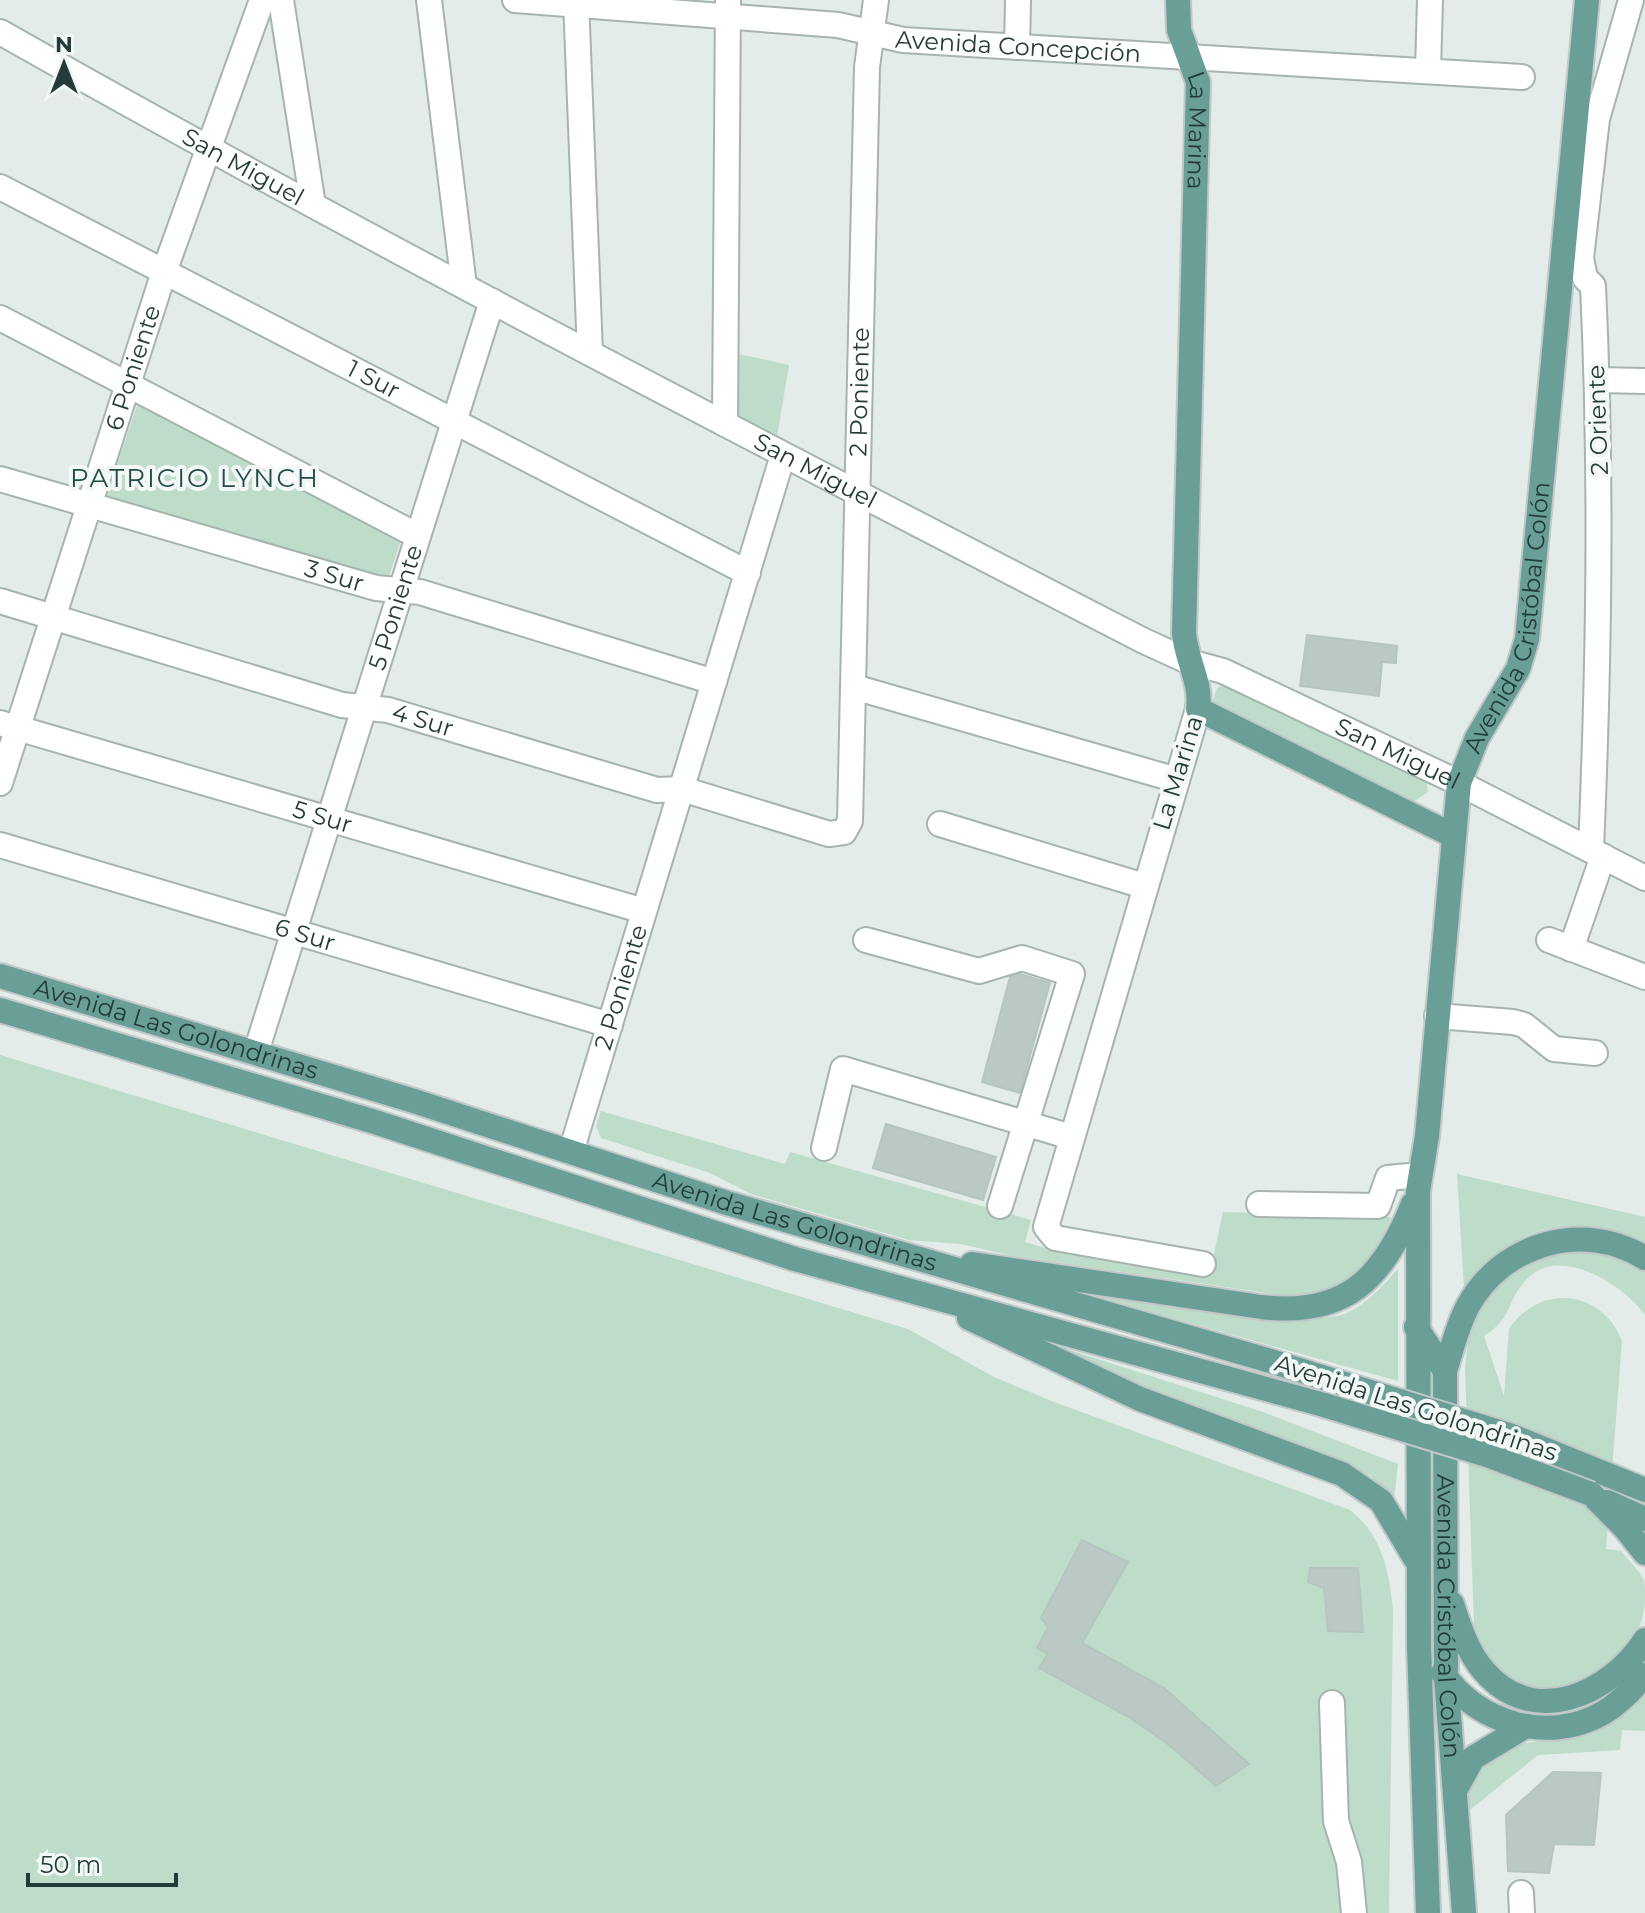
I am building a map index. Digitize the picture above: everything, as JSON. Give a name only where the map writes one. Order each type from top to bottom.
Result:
[{"type":"main road","name":"La Marina","points":[[1178,0],[1179,30],[1198,82],[1184,611],[1190,662],[1200,692],[1198,709]]},
{"type":"main road","name":"Avenida Cristóbal Colón","points":[[1428,1913],[1419,1620],[1416,1327],[1419,1183],[1427,1136],[1459,783],[1477,738],[1518,669],[1527,639],[1587,0]]},
{"type":"main road","name":"San Miguel","points":[[1198,709],[1454,836]]},
{"type":"main road","name":"Avenida Las Golondrinas","points":[[0,976],[256,1052],[900,1255],[1432,1409],[1591,1465]]},
{"type":"main road","name":"Avenida Las Golondrinas","points":[[0,1010],[375,1122],[795,1259],[1267,1388],[1487,1455],[1591,1494],[1645,1519]]},
{"type":"main road","points":[[217,1074],[242,1067],[256,1052]]},
{"type":"main road","points":[[900,1255],[1300,1310],[1334,1302],[1370,1278],[1400,1234],[1419,1183]]},
{"type":"main road","points":[[1445,1371],[1468,1305],[1492,1273],[1514,1256],[1544,1244],[1575,1240],[1608,1243],[1645,1258]]},
{"type":"main road","points":[[932,1297],[1091,1378],[1350,1478],[1371,1492],[1389,1511],[1419,1568]]},
{"type":"main road","points":[[1416,1327],[1445,1371]]},
{"type":"main road","name":"Avenida Cristóbal Colón","points":[[1445,1371],[1446,1677],[1464,1913]]},
{"type":"main road","points":[[1591,1465],[1645,1469]]},
{"type":"main road","points":[[1591,1465],[1645,1490]]},
{"type":"main road","points":[[1591,1494],[1645,1553]]},
{"type":"main road","points":[[1447,1582],[1462,1632],[1481,1668],[1502,1687],[1524,1697],[1559,1701],[1592,1691],[1612,1677],[1645,1640]]},
{"type":"main road","points":[[1419,1620],[1446,1677],[1479,1708],[1526,1726],[1553,1728],[1593,1718],[1616,1705],[1645,1675]]},
{"type":"main road","points":[[1456,1789],[1473,1758],[1526,1726]]},
{"type":"street","name":"6 Poniente","points":[[0,783],[8,726],[52,617],[164,272],[262,0]]},
{"type":"street","points":[[281,0],[313,205]]},
{"type":"street","points":[[429,0],[464,286]]},
{"type":"street","name":"Avenida Concepción","points":[[515,0],[728,9],[838,25],[903,40],[1522,77]]},
{"type":"street","name":"2 Poniente","points":[[844,832],[850,821],[867,67],[876,0]]},
{"type":"street","points":[[1017,47],[1018,0]]},
{"type":"street","points":[[1428,71],[1430,0]]},
{"type":"street","name":"2 Oriente","points":[[1631,0],[1597,119],[1581,258],[1585,278],[1593,286],[1597,380],[1600,619],[1597,853],[1560,945],[1645,977]]},
{"type":"street","points":[[576,2],[590,353]]},
{"type":"street","points":[[725,424],[728,9]]},
{"type":"street","name":"San Miguel","points":[[0,32],[208,150],[858,494],[1190,662],[1223,671],[1459,783],[1645,878]]},
{"type":"street","name":"1 Sur","points":[[0,187],[748,573]]},
{"type":"street","name":"5 Poniente","points":[[256,1052],[492,301]]},
{"type":"street","points":[[0,318],[418,536]]},
{"type":"street","points":[[1597,380],[1645,381]]},
{"type":"street","name":"2 Poniente","points":[[571,1152],[783,455]]},
{"type":"street","name":"3 Sur","points":[[0,479],[376,588],[420,592],[714,682]]},
{"type":"street","name":"4 Sur","points":[[0,601],[342,705],[388,710],[657,790],[682,789],[829,834],[844,832]]},
{"type":"street","points":[[854,687],[1177,780]]},
{"type":"street","name":"La Marina","points":[[1198,709],[1047,1222],[1051,1236],[1203,1264]]},
{"type":"street","name":"5 Sur","points":[[8,726],[644,911]]},
{"type":"street","points":[[940,824],[1144,886]]},
{"type":"street","name":"6 Sur","points":[[0,845],[610,1025]]},
{"type":"street","points":[[866,940],[979,971],[1022,958],[1072,974],[1000,1206]]},
{"type":"street","points":[[1437,1016],[1513,1022],[1524,1025],[1554,1049],[1595,1053]]},
{"type":"street","points":[[824,1148],[843,1069],[1071,1137]]},
{"type":"street","points":[[375,1122],[389,1107],[414,1101]]},
{"type":"street","points":[[1259,1204],[1376,1206],[1381,1203],[1388,1178],[1419,1183]]},
{"type":"street","points":[[1332,1703],[1336,1821],[1349,1862],[1354,1913]]},
{"type":"green space","points":[[734,353],[789,365],[777,437],[736,417]]},
{"type":"green space","points":[[139,400],[401,540],[388,579],[105,500]]},
{"type":"green space","points":[[1225,685],[1426,780],[1428,792],[1413,802],[1219,708],[1213,701],[1217,688]]},
{"type":"green space","points":[[0,1055],[908,1329],[994,1377],[1054,1402],[1350,1510],[1377,1542],[1389,1581],[1393,1609],[1389,1913],[0,1913]]},
{"type":"green space","points":[[601,1111],[785,1164],[790,1152],[1031,1220],[1025,1242],[1059,1252],[1074,1251],[1210,1272],[1223,1212],[1391,1217],[1375,1252],[1354,1276],[1325,1291],[1287,1296],[1013,1256],[961,1244],[909,1240],[751,1194],[710,1173],[601,1138],[596,1126]]},
{"type":"green space","points":[[1457,1174],[1645,1217],[1645,1248],[1619,1235],[1594,1228],[1570,1226],[1546,1229],[1524,1237],[1503,1250],[1464,1288]]},
{"type":"green space","points":[[1580,1248],[1624,1257],[1645,1271],[1645,1315],[1607,1281],[1574,1267],[1557,1266],[1542,1269],[1528,1278],[1501,1321],[1484,1336],[1504,1396],[1509,1329],[1522,1314],[1537,1304],[1570,1298],[1586,1302],[1613,1324],[1622,1341],[1606,1549],[1621,1551],[1636,1569],[1644,1580],[1645,1598],[1641,1623],[1628,1646],[1610,1665],[1588,1679],[1564,1687],[1538,1688],[1514,1680],[1493,1664],[1474,1626],[1465,1367],[1469,1334],[1490,1289],[1528,1258]]},
{"type":"green space","points":[[1398,1269],[1398,1381],[1073,1290],[1255,1316],[1324,1318],[1347,1313],[1361,1305]]},
{"type":"green space","points":[[1057,1346],[1260,1411],[1398,1464],[1394,1500],[1370,1475],[1325,1454],[1131,1382]]},
{"type":"green space","points":[[1645,1692],[1645,1731],[1622,1730],[1620,1750],[1538,1755],[1461,1817],[1463,1795],[1478,1770],[1505,1746],[1574,1736],[1639,1699]]},
{"type":"building","points":[[1307,635],[1397,646],[1396,663],[1382,662],[1379,696],[1300,686]]},
{"type":"building","points":[[1020,974],[1050,983],[1020,1093],[982,1082],[1010,977]]},
{"type":"building","points":[[886,1124],[996,1157],[983,1200],[873,1168]]},
{"type":"building","points":[[1082,1540],[1128,1562],[1082,1643],[1164,1688],[1249,1764],[1216,1786],[1168,1744],[1129,1717],[1039,1668],[1048,1654],[1037,1648],[1048,1627],[1041,1618]]},
{"type":"building","points":[[1310,1568],[1358,1568],[1363,1632],[1328,1631],[1324,1588],[1308,1582]]},
{"type":"building","points":[[1553,1772],[1601,1773],[1594,1845],[1554,1844],[1549,1873],[1508,1871],[1506,1815]]},
{"type":"district","name":"PATRICIO LYNCH","points":[[195,478]]}]
